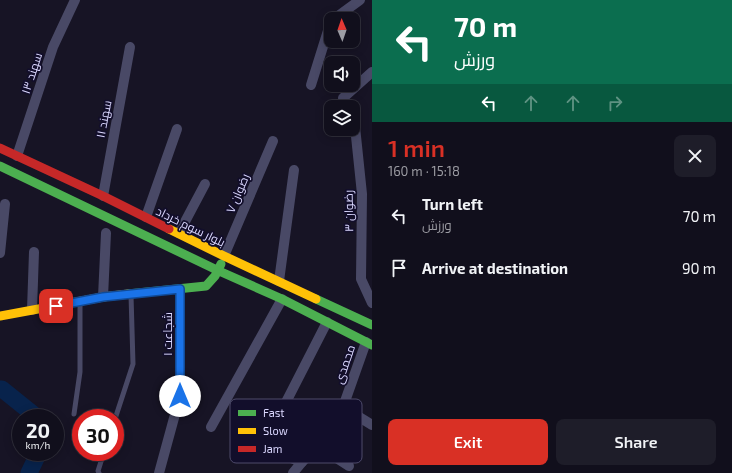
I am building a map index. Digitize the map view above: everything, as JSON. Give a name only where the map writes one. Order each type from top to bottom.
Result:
[{"type":"main road","name":"بلوار سوم خرداد","points":[[0,148],[146,217],[224,256],[372,322]]},
{"type":"main road","points":[[0,166],[219,271],[282,299],[369,343],[372,322]]},
{"type":"main road","points":[[0,316],[103,297],[206,286],[219,271],[224,256]]},
{"type":"street","name":"سهند ۱۳","points":[[17,156],[53,47],[75,0]]},
{"type":"street","points":[[344,12],[360,0]]},
{"type":"street","points":[[311,84],[324,43]]},
{"type":"street","name":"سهند ۱۱","points":[[102,196],[130,47]]},
{"type":"street","points":[[343,98],[372,72]]},
{"type":"street","points":[[146,217],[177,129]]},
{"type":"street","name":"رضوان ۳","points":[[356,136],[362,194],[361,279],[372,303]]},
{"type":"street","name":"رضوان ۷","points":[[224,256],[273,141]]},
{"type":"street","points":[[279,281],[294,170]]},
{"type":"street","points":[[179,233],[205,184]]},
{"type":"street","points":[[0,253],[5,204]]},
{"type":"street","points":[[103,297],[106,233]]},
{"type":"street","points":[[32,310],[34,252]]},
{"type":"street","name":"شجاعت ۱","points":[[159,473],[180,396],[180,289]]},
{"type":"street","points":[[211,427],[282,299]]},
{"type":"street","points":[[288,399],[327,322]]},
{"type":"street","name":"محمدی","points":[[346,399],[369,343]]},
{"type":"street","points":[[362,419],[372,425]]},
{"type":"street","name":"محمدی","points":[[293,473],[301,463]]},
{"type":"street","points":[[344,463],[349,466]]},
{"type":"lane","points":[[118,409],[133,364],[131,294]]},
{"type":"lane","points":[[75,409],[80,372],[80,302]]},
{"type":"lane","points":[[99,473],[98,471],[101,461]]},
{"type":"waterway","points":[[0,389],[27,409]]},
{"type":"waterway","points":[[29,473],[35,461]]},
{"type":"traffic: fast","points":[[0,166],[219,271],[282,299],[372,345]]},
{"type":"traffic: fast","points":[[128,294],[206,286],[215,276],[221,264]]},
{"type":"traffic: fast","points":[[316,299],[372,325]]},
{"type":"traffic: slow","points":[[169,229],[316,299]]},
{"type":"traffic: slow","points":[[0,316],[103,297],[128,294]]},
{"type":"traffic: jam","points":[[0,148],[103,196],[169,229]]},
{"type":"route","points":[[56,306],[103,297],[180,289],[180,396]]}]
